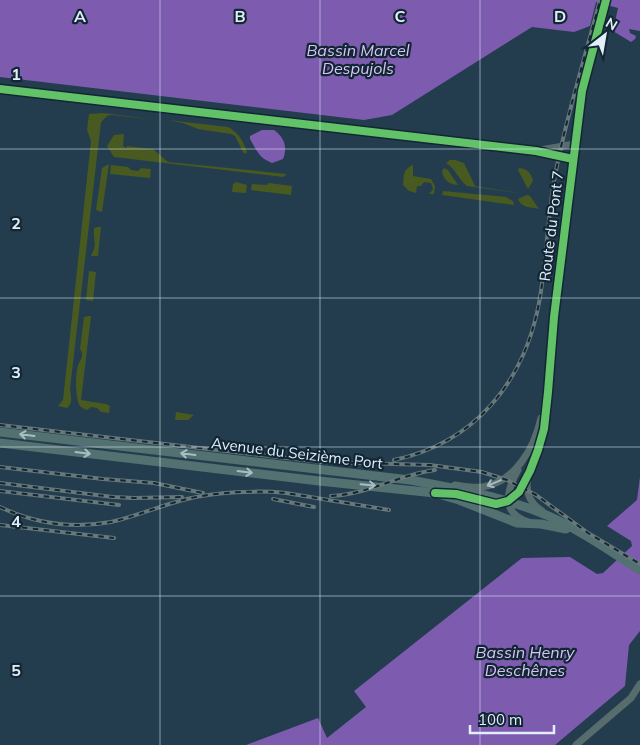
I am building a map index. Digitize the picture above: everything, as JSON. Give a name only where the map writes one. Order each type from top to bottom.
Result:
[{"type":"main road","name":"Avenue du Seizième Port","points":[[0,432],[410,480],[475,492],[508,501],[568,526],[640,570]]},
{"type":"main road","name":"Avenue du Seizième Port","points":[[0,443],[435,493],[459,500],[517,524],[541,524],[582,535]]},
{"type":"street","name":"Route du Pont 7","points":[[549,366],[574,144],[582,91],[606,0]]},
{"type":"street","points":[[0,89],[536,151],[573,160]]},
{"type":"street","points":[[536,151],[574,144]]},
{"type":"street","points":[[541,524],[519,518],[511,508],[508,495],[510,485],[538,433],[549,366]]},
{"type":"street","points":[[435,493],[456,494],[496,504],[508,501],[519,492],[540,445],[544,428],[549,366]]},
{"type":"street","points":[[410,480],[479,488],[494,484],[507,477],[524,459]]},
{"type":"street","points":[[530,471],[527,490],[530,500],[542,511],[568,526]]},
{"type":"street","points":[[576,745],[631,698],[640,684]]},
{"type":"street","points":[[631,698],[640,695]]},
{"type":"green space","points":[[103,113],[158,120],[111,115],[101,122],[70,389],[71,402],[67,408],[58,406],[63,400],[91,141],[87,130],[89,114]]},
{"type":"green space","points":[[168,120],[228,127],[240,138],[247,152],[245,154],[243,152],[235,136],[231,134],[198,129]]},
{"type":"green space","points":[[124,134],[123,146],[126,148],[127,146],[153,149],[168,162],[287,174],[283,177],[114,157],[107,146],[114,135]]},
{"type":"green space","points":[[450,160],[464,163],[475,186],[518,193],[467,186],[446,163]]},
{"type":"green space","points":[[109,164],[102,212],[96,210],[102,168]]},
{"type":"green space","points":[[111,165],[128,167],[131,170],[138,171],[141,168],[151,169],[150,178],[110,174]]},
{"type":"green space","points":[[413,165],[413,176],[431,179],[435,186],[434,194],[429,194],[433,189],[431,183],[424,182],[421,186],[417,186],[416,193],[409,191],[403,185],[406,170]]},
{"type":"green space","points":[[444,168],[448,170],[458,185],[452,184],[445,179],[442,171]]},
{"type":"green space","points":[[519,168],[527,170],[531,176],[533,181],[528,189],[518,170]]},
{"type":"green space","points":[[236,182],[247,185],[246,193],[232,192],[233,184]]},
{"type":"green space","points":[[269,183],[292,186],[291,195],[251,190],[252,184],[267,185]]},
{"type":"green space","points":[[443,191],[506,197],[513,201],[514,205],[442,195]]},
{"type":"green space","points":[[527,195],[530,196],[539,209],[526,207],[519,202],[518,199]]},
{"type":"green space","points":[[101,227],[98,256],[91,256],[95,245],[94,228]]},
{"type":"green space","points":[[89,271],[96,272],[93,301],[86,300]]},
{"type":"green space","points":[[91,316],[81,400],[106,404],[110,406],[109,413],[101,412],[97,408],[91,407],[87,410],[84,409],[78,402],[76,378],[82,356],[80,349],[84,317]]},
{"type":"green space","points":[[176,412],[194,415],[188,420],[175,420]]},
{"type":"water","name":"Bassin Marcel Despujols","points":[[0,0],[640,0],[640,31],[629,29],[630,33],[636,36],[631,42],[613,31],[618,8],[596,2],[590,26],[574,32],[532,27],[392,115],[364,120],[0,77]]},
{"type":"water","points":[[262,130],[274,130],[280,136],[285,146],[283,159],[272,163],[259,154],[250,136]]},
{"type":"water","name":"Bassin Henry Deschênes","points":[[640,477],[640,631],[629,645],[625,686],[555,745],[246,745],[318,718],[327,738],[366,707],[354,691],[522,558],[570,557],[597,574],[603,573],[632,546],[631,541],[607,526],[637,500]]},
{"type":"railway","points":[[394,460],[423,452],[449,439],[472,424],[491,405],[508,383],[521,358],[532,332],[539,303],[552,192],[559,154],[600,0]]},
{"type":"railway","points":[[0,425],[321,462],[430,465],[482,472],[507,480],[536,495],[588,533],[640,564]]},
{"type":"railway","points":[[0,467],[154,483],[203,493]]},
{"type":"railway","points":[[331,496],[358,492],[421,472],[435,470]]},
{"type":"railway","points":[[0,483],[113,497],[182,497]]},
{"type":"railway","points":[[0,491],[119,505]]},
{"type":"railway","points":[[0,507],[41,521],[68,525],[111,522],[187,499],[237,492],[286,493],[389,510]]},
{"type":"railway","points":[[273,499],[314,507]]},
{"type":"railway","points":[[0,525],[114,538]]},
{"type":"cycle path","points":[[435,493],[456,494],[496,504],[508,501],[519,492],[538,450],[544,429],[554,317],[582,91],[606,0]]},
{"type":"cycle path","points":[[0,89],[536,151],[573,159]]}]
